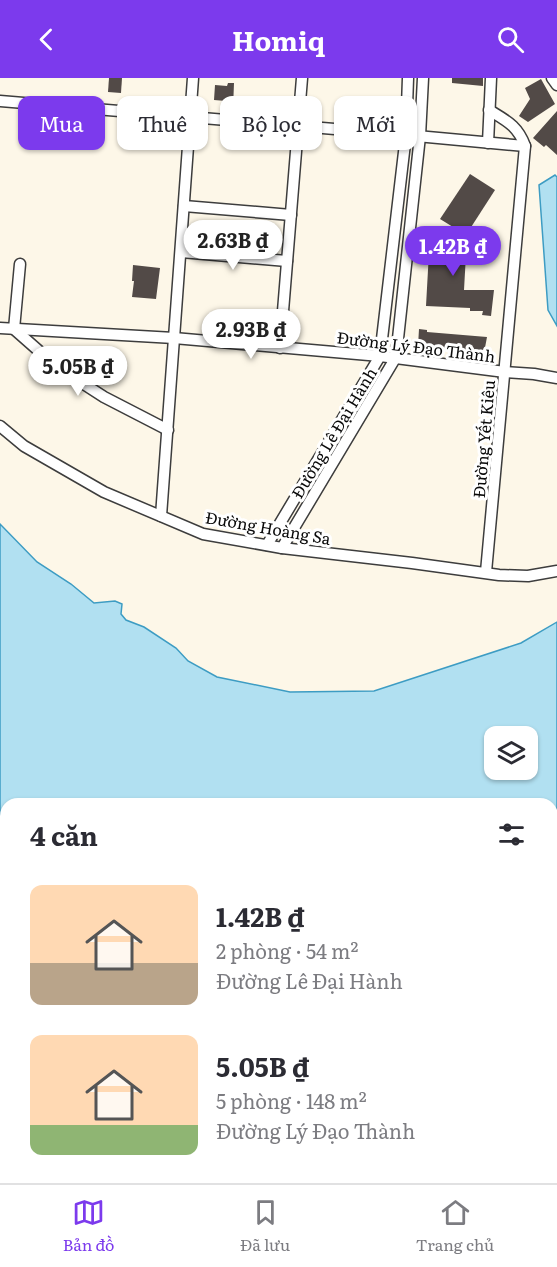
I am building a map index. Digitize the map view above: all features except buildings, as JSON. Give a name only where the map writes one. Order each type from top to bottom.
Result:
[{"type":"street","points":[[192,96],[194,78]]},
{"type":"street","points":[[300,96],[302,78]]},
{"type":"street","name":"Đường Lê Đại Hành","points":[[407,96],[408,78]]},
{"type":"street","name":"Đường Lê Đại Hành","points":[[282,548],[396,357],[420,136],[423,78]]},
{"type":"street","points":[[488,143],[491,78]]},
{"type":"street","points":[[552,78],[557,85]]},
{"type":"street","points":[[0,101],[117,111]]},
{"type":"street","points":[[417,136],[525,146],[519,132],[504,119],[489,111]]},
{"type":"street","name":"Đường Yết Kiêu","points":[[486,572],[525,146]]},
{"type":"street","points":[[161,516],[188,150]]},
{"type":"street","points":[[280,348],[296,150]]},
{"type":"street","name":"Đường Lê Đại Hành","points":[[267,545],[380,356],[404,150]]},
{"type":"street","points":[[184,206],[291,215]]},
{"type":"street","points":[[181,252],[287,261]]},
{"type":"street","points":[[20,264],[14,329],[56,366],[104,397],[168,430]]},
{"type":"street","name":"Đường Lý Đạo Thành","points":[[0,328],[174,338],[396,357],[505,372]]},
{"type":"street","points":[[505,372],[557,378]]},
{"type":"street","name":"Đường Hoàng Sa","points":[[0,426],[24,446],[104,492],[203,534],[282,548],[499,575],[528,576],[557,571]]},
{"type":"water","points":[[555,175],[557,177],[557,326],[548,310],[539,185]]},
{"type":"water","points":[[0,524],[37,562],[71,584],[94,603],[115,601],[122,604],[121,614],[126,620],[144,627],[176,648],[188,661],[217,677],[290,692],[374,691],[521,643],[557,622],[557,798],[0,798]]}]
